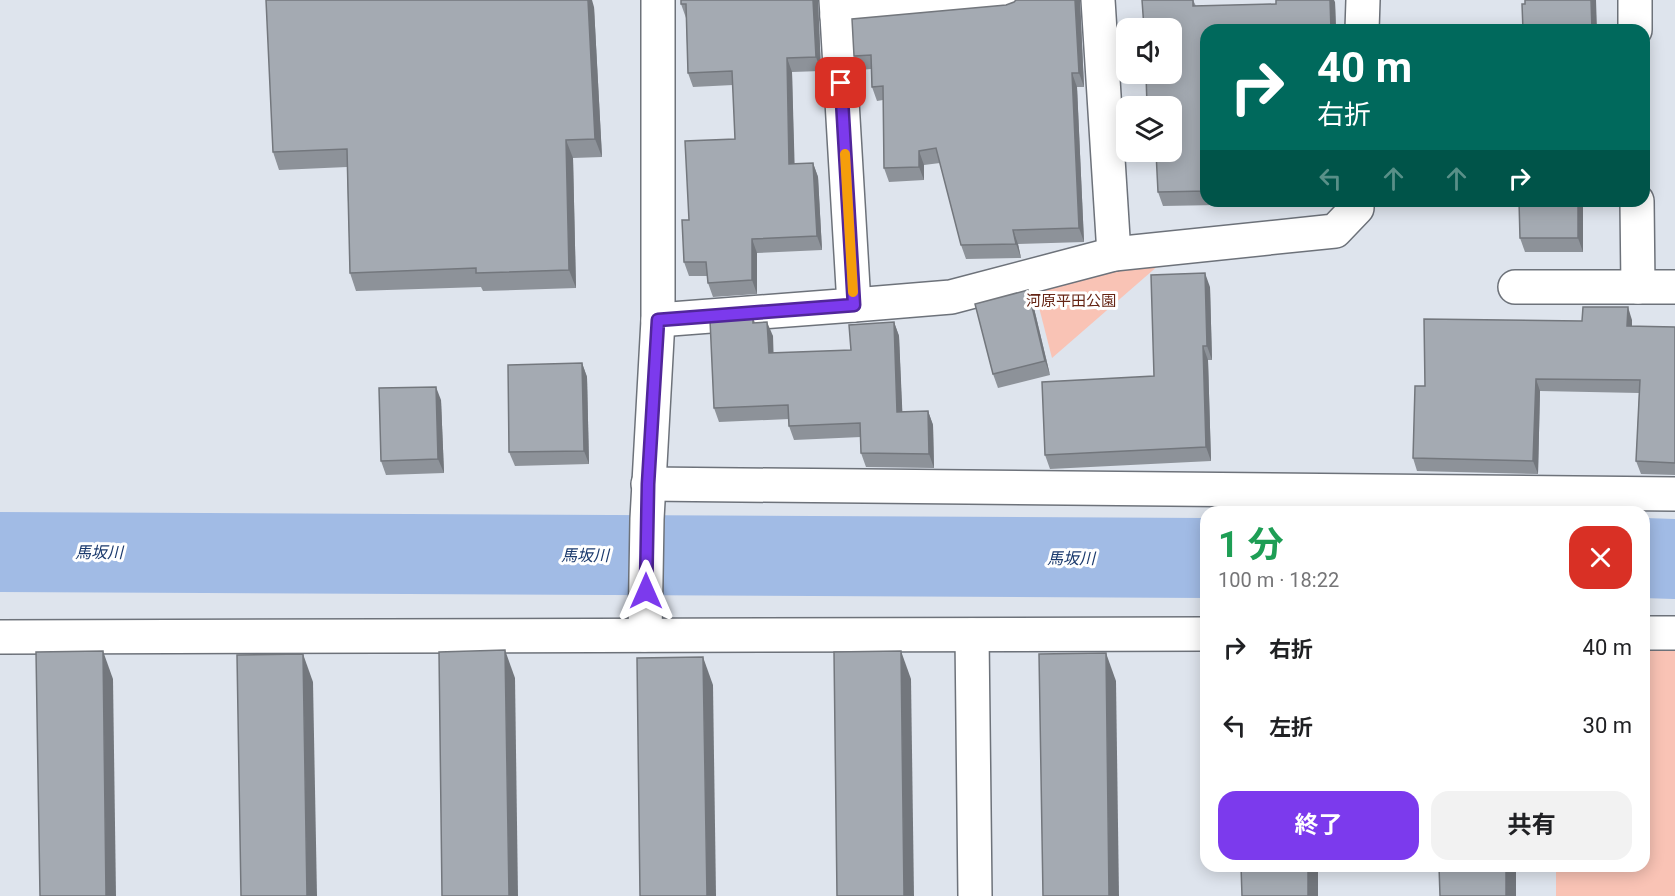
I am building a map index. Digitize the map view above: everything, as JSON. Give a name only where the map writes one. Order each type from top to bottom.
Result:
[{"type":"street","points":[[646,625],[648,484],[658,320],[658,0]]},
{"type":"street","points":[[854,305],[836,8],[1009,0]]},
{"type":"street","points":[[1098,0],[1114,254]]},
{"type":"street","points":[[1362,24],[1363,0]]},
{"type":"street","points":[[1635,0],[1635,24]]},
{"type":"street","points":[[658,320],[951,297],[1114,254],[1335,231],[1357,207]]},
{"type":"street","points":[[1637,207],[1638,286]]},
{"type":"street","points":[[1515,286],[1675,287]]},
{"type":"street","points":[[648,484],[1675,494]]},
{"type":"street","points":[[0,637],[646,625],[972,634],[1200,634]]},
{"type":"street","points":[[1650,633],[1675,633]]},
{"type":"street","points":[[972,634],[975,896]]},
{"type":"green space","name":"河原平田公園","points":[[1175,251],[1052,358],[1032,280]]},
{"type":"green space","points":[[1650,646],[1675,646],[1675,896],[1556,896],[1556,872],[1650,872]]},
{"type":"building","points":[[266,0],[588,0],[595,139],[566,140],[569,270],[476,273],[476,268],[350,273],[347,149],[273,152]]},
{"type":"building","points":[[681,0],[813,0],[816,57],[787,58],[789,164],[813,163],[817,236],[752,239],[752,280],[708,283],[706,262],[684,262],[682,220],[689,220],[685,141],[735,139],[732,71],[688,73],[686,4],[681,4]]},
{"type":"building","points":[[1016,0],[1075,0],[1079,73],[1072,73],[1079,228],[1013,230],[1016,244],[961,245],[936,148],[919,151],[919,167],[884,168],[883,86],[872,87],[871,55],[854,56],[852,19],[1006,5]]},
{"type":"building","points":[[1142,0],[1193,0],[1193,6],[1276,4],[1276,0],[1330,0],[1331,24],[1200,24],[1200,191],[1158,192],[1156,162],[1182,162],[1182,96],[1147,96],[1146,84],[1182,84],[1182,18],[1143,18]]},
{"type":"building","points":[[1525,0],[1591,0],[1592,24],[1523,24],[1522,4],[1525,4]]},
{"type":"building","points":[[1519,207],[1578,207],[1578,238],[1520,238]]},
{"type":"building","points":[[1205,273],[1207,346],[1203,346],[1206,447],[1045,455],[1042,382],[1154,376],[1151,275]]},
{"type":"building","points":[[1028,290],[1045,361],[993,374],[975,304]]},
{"type":"building","points":[[1583,307],[1628,307],[1627,326],[1675,327],[1675,463],[1636,461],[1640,380],[1536,379],[1533,461],[1413,458],[1415,386],[1425,386],[1424,319],[1582,321]]},
{"type":"building","points":[[753,317],[753,323],[767,322],[769,353],[851,350],[849,325],[894,322],[897,412],[928,411],[929,454],[861,453],[860,423],[789,426],[788,405],[714,408],[710,320]]},
{"type":"building","points":[[582,363],[584,451],[509,452],[508,365]]},
{"type":"building","points":[[436,387],[438,459],[381,461],[379,388]]},
{"type":"building","points":[[505,650],[509,896],[442,896],[439,652]]},
{"type":"building","points":[[103,651],[106,896],[40,896],[36,652]]},
{"type":"building","points":[[901,651],[904,896],[837,896],[834,652]]},
{"type":"building","points":[[1106,653],[1109,896],[1043,896],[1039,654]]},
{"type":"building","points":[[303,654],[307,896],[241,896],[237,655]]},
{"type":"building","points":[[703,657],[707,896],[640,896],[637,658]]},
{"type":"building","points":[[1241,872],[1308,872],[1308,896],[1242,896]]},
{"type":"building","points":[[1439,872],[1506,872],[1506,896],[1440,896]]},
{"type":"waterway","name":"馬坂川","points":[[0,552],[1200,558]]},
{"type":"waterway","name":"馬坂川","points":[[1650,558],[1675,559]]},
{"type":"slow traffic","points":[[845,154],[853,292]]},
{"type":"route","points":[[646,591],[648,484],[658,320],[854,305],[841,83]]}]
